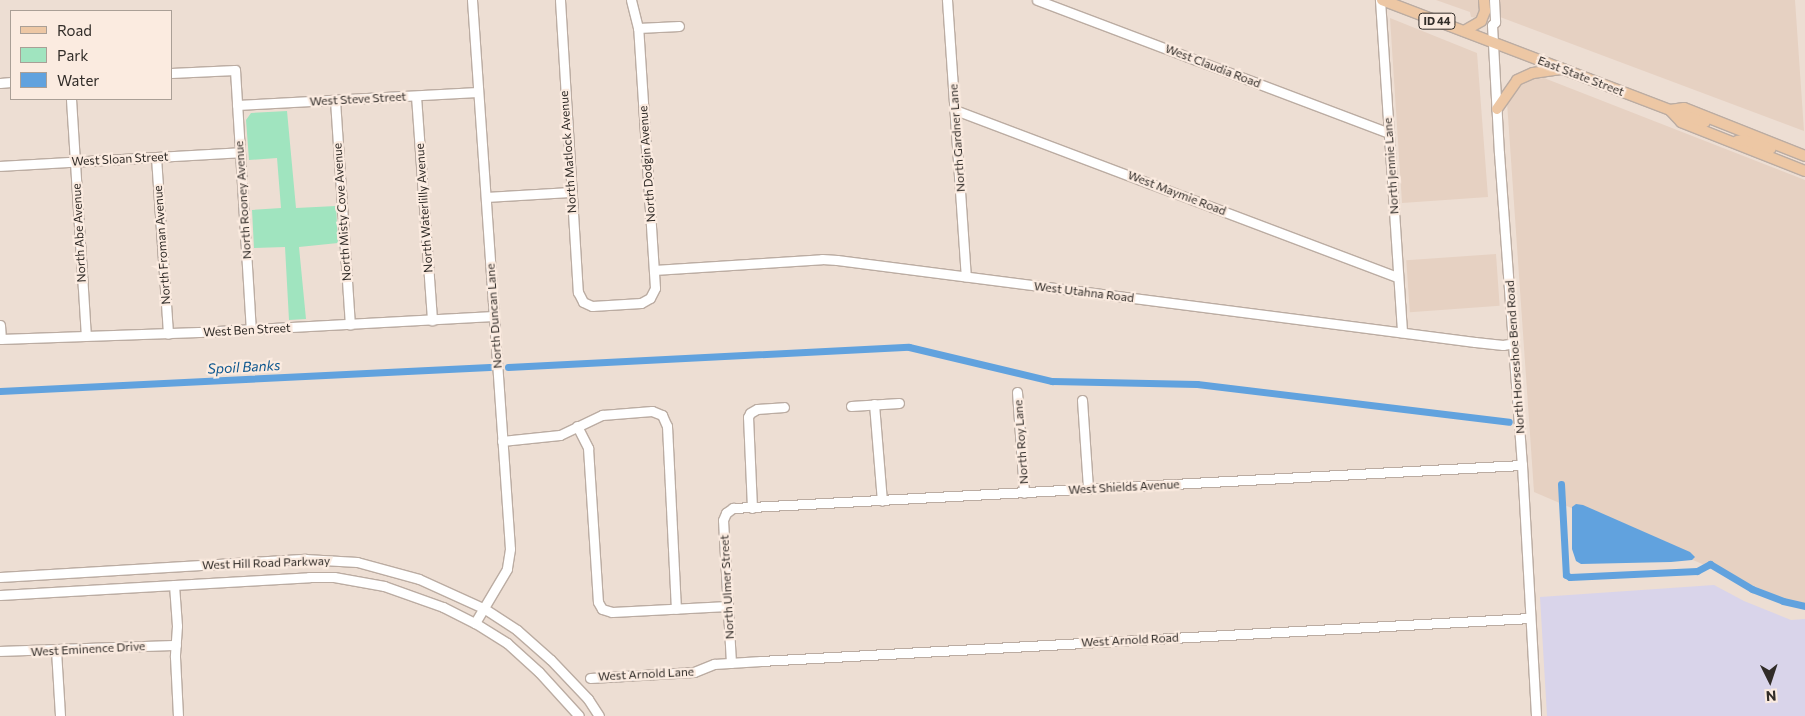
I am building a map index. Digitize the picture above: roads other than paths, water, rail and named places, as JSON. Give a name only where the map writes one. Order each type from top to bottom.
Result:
[{"type":"main road","name":"ID 44","points":[[1381,0],[1492,42]]},
{"type":"main road","points":[[1464,31],[1481,21],[1485,11],[1484,0]]},
{"type":"main road","name":"East State Street","points":[[1492,42],[1565,69],[1673,113],[1681,122],[1805,171]]},
{"type":"main road","points":[[1497,109],[1511,86],[1525,75],[1565,69]]},
{"type":"main road","points":[[1673,113],[1712,124],[1718,125],[1722,122],[1805,156]]},
{"type":"main road","points":[[1730,142],[1744,140],[1805,162]]},
{"type":"street","name":"North Duncan Lane","points":[[472,0],[510,550],[507,569],[476,623]]},
{"type":"street","name":"North Matlock Avenue","points":[[560,0],[570,192],[578,292],[583,302],[592,306],[641,303],[650,298]]},
{"type":"street","name":"North Dodgin Avenue","points":[[631,0],[638,28],[654,270],[655,288],[650,298]]},
{"type":"street","name":"North Gardner Lane","points":[[947,0],[966,276]]},
{"type":"street","name":"West Claudia Road","points":[[1037,0],[1389,132]]},
{"type":"street","name":"North Jennie Lane","points":[[1381,0],[1402,332]]},
{"type":"street","name":"North Horseshoe Bend Road","points":[[1494,0],[1495,22],[1492,25],[1492,42],[1522,465],[1536,716]]},
{"type":"street","points":[[638,28],[679,26]]},
{"type":"street","name":"North Rooney Avenue","points":[[172,73],[235,70],[251,330]]},
{"type":"street","name":"West Steve Street","points":[[237,105],[478,92]]},
{"type":"street","name":"North Waterlilly Avenue","points":[[416,96],[432,320]]},
{"type":"street","name":"North Abe Avenue","points":[[72,100],[86,336]]},
{"type":"street","name":"North Misty Cove Avenue","points":[[335,100],[350,324]]},
{"type":"street","name":"West Maymie Road","points":[[955,110],[1398,277]]},
{"type":"street","name":"West Sloan Street","points":[[0,166],[240,152]]},
{"type":"street","name":"North Froman Avenue","points":[[156,157],[168,334]]},
{"type":"street","points":[[486,197],[570,192]]},
{"type":"street","name":"West Utahna Road","points":[[654,270],[822,259],[1502,345],[1514,343]]},
{"type":"street","name":"West Ben Street","points":[[0,339],[168,334],[494,316]]},
{"type":"street","points":[[0,325],[0,339]]},
{"type":"street","name":"North Roy Lane","points":[[1017,392],[1024,493]]},
{"type":"street","points":[[1082,400],[1088,489]]},
{"type":"street","points":[[851,406],[898,403]]},
{"type":"street","points":[[874,404],[882,501]]},
{"type":"street","points":[[752,508],[747,421],[750,413],[757,409],[784,407]]},
{"type":"street","points":[[502,440],[560,435],[592,418],[612,414],[652,412],[662,415],[667,426],[676,609]]},
{"type":"street","points":[[577,426],[588,448],[598,602],[602,609],[612,612],[728,606]]},
{"type":"street","name":"West Shields Avenue","points":[[726,513],[733,508],[1522,465]]},
{"type":"street","name":"North Ulmer Street","points":[[726,513],[723,520],[731,663]]},
{"type":"street","name":"West Hill Road Parkway","points":[[0,577],[287,560],[357,562],[419,579],[485,609],[517,630],[550,660],[588,699],[599,716]]},
{"type":"street","name":"West Hill Road Parkway","points":[[0,595],[309,577],[334,578],[384,586],[413,595],[476,623],[507,643],[538,672],[579,716]]},
{"type":"street","points":[[174,584],[177,626],[178,716]]},
{"type":"street","name":"West Arnold Road","points":[[731,663],[1530,618]]},
{"type":"street","name":"West Eminence Drive","points":[[0,651],[176,645]]},
{"type":"street","points":[[56,650],[60,716]]},
{"type":"street","name":"West Arnold Lane","points":[[590,678],[694,672],[714,664],[731,663]]},
{"type":"water","points":[[1576,504],[1583,505],[1690,552],[1695,557],[1692,560],[1671,562],[1581,564],[1576,561],[1572,549],[1572,507]]},
{"type":"waterway","points":[[508,367],[909,347],[1052,381],[1197,384],[1509,422]]},
{"type":"waterway","name":"Spoil Banks","points":[[0,391],[489,367]]},
{"type":"waterway","points":[[1561,484],[1566,575],[1570,577],[1697,571],[1710,564],[1752,589],[1783,601],[1805,606]]}]
